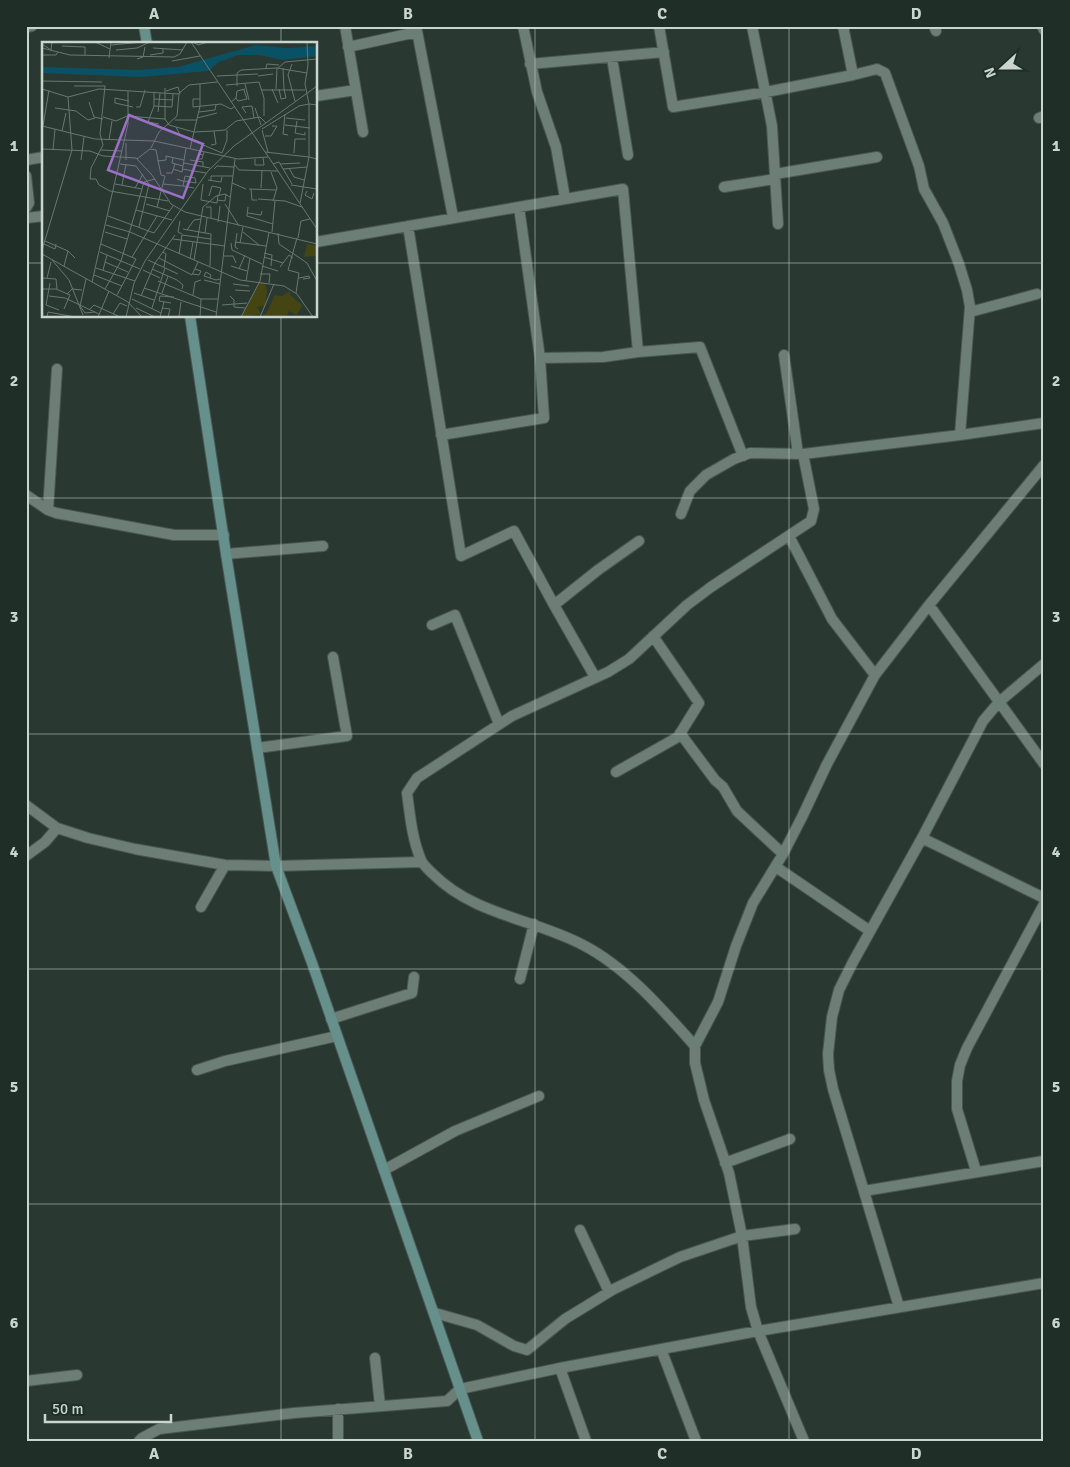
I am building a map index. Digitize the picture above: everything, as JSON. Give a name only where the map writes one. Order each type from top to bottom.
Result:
[{"type":"street","points":[[26,28],[32,26]]},
{"type":"street","points":[[144,26],[147,42]]},
{"type":"street","points":[[345,26],[363,132]]},
{"type":"street","points":[[523,26],[537,92],[556,147],[565,198]]},
{"type":"street","points":[[659,26],[674,108],[766,92],[877,69],[885,73],[919,166],[924,189],[943,223],[967,290],[970,312],[960,435]]},
{"type":"street","points":[[752,26],[772,126],[778,224]]},
{"type":"street","points":[[843,26],[853,75]]},
{"type":"street","points":[[1042,26],[1044,30]]},
{"type":"street","points":[[348,47],[417,29],[453,217]]},
{"type":"street","points":[[530,64],[664,52]]},
{"type":"street","points":[[612,58],[628,155]]},
{"type":"street","points":[[318,96],[356,90]]},
{"type":"street","points":[[26,160],[42,157]]},
{"type":"street","points":[[724,187],[877,157]]},
{"type":"street","points":[[26,176],[29,203],[26,208]]},
{"type":"street","points":[[318,242],[623,188],[638,352]]},
{"type":"street","points":[[441,435],[544,418],[540,358],[519,207]]},
{"type":"street","points":[[26,218],[42,216]]},
{"type":"street","points":[[408,226],[461,556],[514,531],[595,677]]},
{"type":"street","points":[[970,312],[1037,294]]},
{"type":"street","points":[[190,318],[276,866],[435,1313],[478,1441]]},
{"type":"street","points":[[540,358],[603,357],[700,347],[742,456]]},
{"type":"street","points":[[696,1046],[643,991],[602,956],[582,944],[549,929],[512,918],[469,901],[441,882],[421,862],[412,826],[407,793],[417,778],[512,716],[608,672],[629,659],[687,605],[811,521],[814,509],[801,454],[784,355]]},
{"type":"street","points":[[48,510],[57,369]]},
{"type":"street","points":[[681,514],[690,491],[706,475],[750,453],[801,454],[1044,423]]},
{"type":"street","points":[[804,1441],[758,1331],[751,1307],[742,1236],[729,1173],[704,1100],[695,1063],[696,1046],[718,1002],[736,946],[753,903],[783,854],[827,764],[874,675],[1044,465]]},
{"type":"street","points":[[26,495],[48,510],[56,513],[174,535],[224,535]]},
{"type":"street","points":[[789,536],[832,618],[874,675]]},
{"type":"street","points":[[554,605],[639,541]]},
{"type":"street","points":[[226,554],[323,546]]},
{"type":"street","points":[[929,605],[1044,764]]},
{"type":"street","points":[[432,625],[455,615],[499,724]]},
{"type":"street","points":[[616,772],[678,737],[699,703],[652,636]]},
{"type":"street","points":[[257,748],[347,736],[333,657]]},
{"type":"street","points":[[900,1307],[833,1089],[828,1054],[832,1017],[839,990],[922,838],[982,721],[999,702],[1044,664]]},
{"type":"street","points":[[680,733],[715,780],[723,786],[737,811],[783,854]]},
{"type":"street","points":[[26,806],[57,828],[88,838],[135,849],[225,864],[276,866],[421,862]]},
{"type":"street","points":[[26,856],[45,842],[57,828]]},
{"type":"street","points":[[922,838],[1044,898]]},
{"type":"street","points":[[200,907],[225,864]]},
{"type":"street","points":[[776,867],[870,932]]},
{"type":"street","points":[[976,1172],[957,1109],[957,1081],[960,1065],[967,1048],[1044,904]]},
{"type":"street","points":[[520,979],[534,924]]},
{"type":"street","points":[[331,1018],[412,993],[414,977]]},
{"type":"street","points":[[197,1070],[225,1061],[337,1036]]},
{"type":"street","points":[[384,1170],[455,1131],[539,1096]]},
{"type":"street","points":[[725,1162],[790,1139]]},
{"type":"street","points":[[864,1191],[1044,1161]]},
{"type":"street","points":[[435,1313],[477,1325],[514,1346],[527,1350],[565,1319],[609,1292],[680,1257],[742,1236],[795,1229]]},
{"type":"street","points":[[580,1230],[609,1292]]},
{"type":"street","points":[[138,1441],[159,1429],[294,1413],[447,1401],[460,1389],[560,1368],[758,1331],[1044,1283]]},
{"type":"street","points":[[661,1349],[696,1441]]},
{"type":"street","points":[[374,1358],[380,1406]]},
{"type":"street","points":[[560,1368],[586,1441]]},
{"type":"street","points":[[26,1381],[77,1375]]},
{"type":"street","points":[[338,1409],[338,1441]]}]
